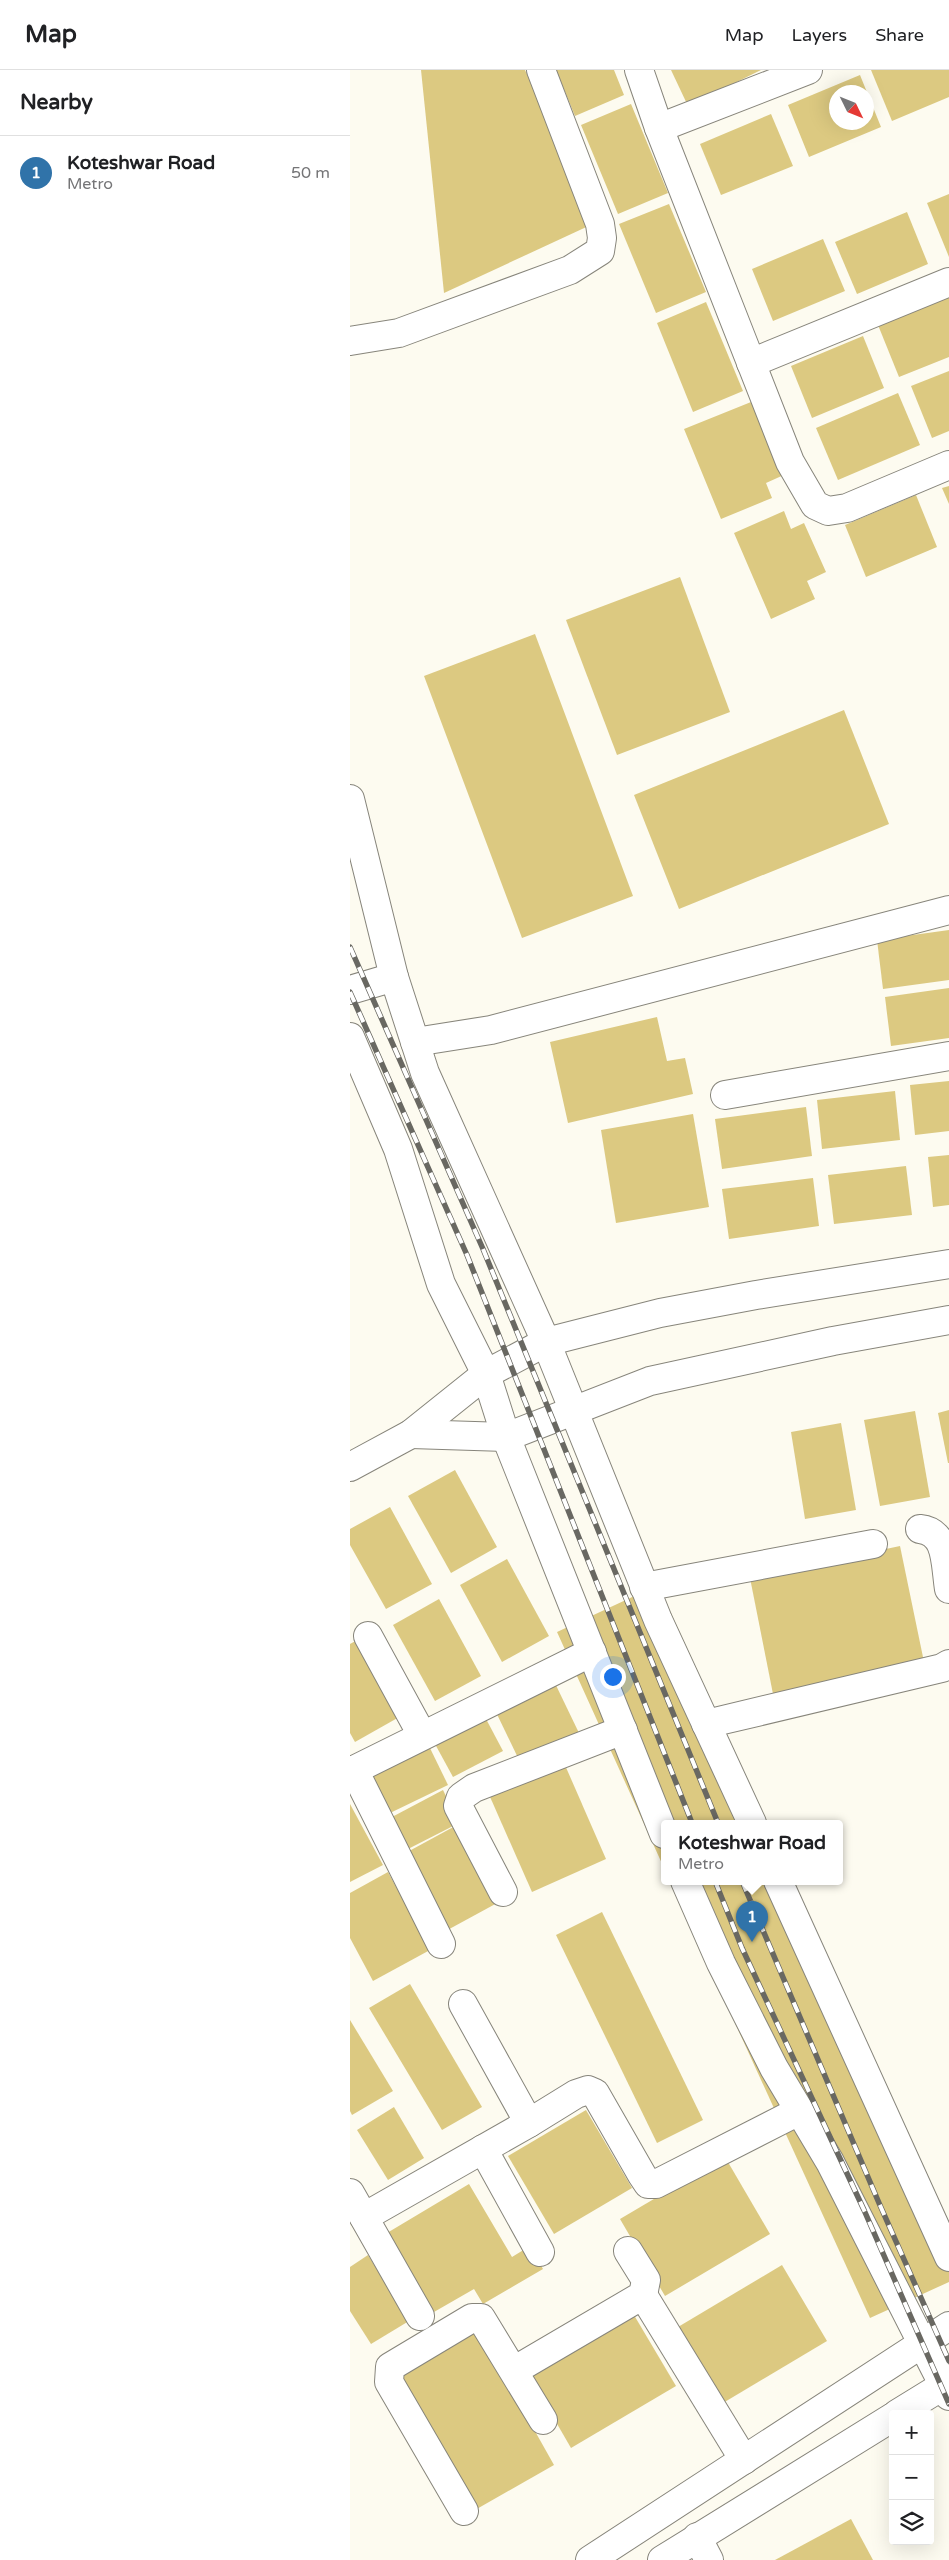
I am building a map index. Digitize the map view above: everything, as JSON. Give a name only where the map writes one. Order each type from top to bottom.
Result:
[{"type":"street","points":[[350,341],[399,333],[570,270],[600,251],[602,238],[600,224],[541,70]]},
{"type":"street","points":[[639,70],[659,128],[790,462],[815,505],[828,511],[847,508],[949,464]]},
{"type":"street","points":[[659,128],[808,70]]},
{"type":"street","points":[[751,363],[949,282]]},
{"type":"street","points":[[350,799],[394,977],[425,1073],[546,1342],[644,1587],[751,1820]]},
{"type":"street","points":[[416,1042],[491,1030],[949,910]]},
{"type":"street","points":[[350,990],[394,977]]},
{"type":"street","points":[[350,1037],[398,1149],[441,1284],[486,1374],[506,1437],[661,1826]]},
{"type":"street","points":[[725,1095],[949,1056]]},
{"type":"street","points":[[350,1467],[411,1434],[486,1374],[546,1342],[660,1313],[756,1295],[949,1264]]},
{"type":"street","points":[[411,1434],[506,1437],[650,1381],[833,1341],[949,1320]]},
{"type":"street","points":[[920,1529],[930,1530],[941,1541],[949,1589]]},
{"type":"street","points":[[644,1587],[873,1544]]},
{"type":"street","points":[[368,1636],[422,1736]]},
{"type":"street","points":[[441,1944],[352,1771],[592,1652]]},
{"type":"street","points":[[706,1724],[942,1668],[949,1664]]},
{"type":"street","points":[[503,1892],[458,1806],[461,1797],[474,1788],[623,1730]]},
{"type":"street","points":[[687,1885],[721,1962],[774,2068],[830,2162],[947,2388],[906,2410]]},
{"type":"street","points":[[780,1885],[949,2257]]},
{"type":"street","points":[[463,2004],[529,2123]]},
{"type":"street","points":[[364,2217],[483,2150],[576,2094],[588,2090],[596,2093],[648,2184],[656,2184],[799,2111]]},
{"type":"street","points":[[483,2150],[540,2252]]},
{"type":"street","points":[[350,2193],[420,2316]]},
{"type":"street","points":[[628,2251],[646,2280],[643,2295],[744,2460]]},
{"type":"street","points":[[515,2370],[643,2295]]},
{"type":"street","points":[[464,2510],[389,2382],[390,2367],[476,2316],[485,2321],[543,2420]]},
{"type":"street","points":[[590,2560],[949,2326]]},
{"type":"street","points":[[662,2560],[703,2549],[889,2420]]},
{"type":"building","points":[[421,70],[525,70],[595,223],[444,293]]},
{"type":"building","points":[[556,70],[614,70],[624,95],[575,116]]},
{"type":"building","points":[[671,70],[761,70],[688,106]]},
{"type":"building","points":[[871,70],[949,70],[949,97],[892,121]]},
{"type":"building","points":[[860,75],[864,85],[836,85]]},
{"type":"building","points":[[829,88],[829,130],[874,130],[809,157],[788,105]]},
{"type":"building","points":[[631,104],[668,193],[618,214],[581,125]]},
{"type":"building","points":[[874,110],[881,127],[874,130]]},
{"type":"building","points":[[771,114],[793,166],[721,195],[700,144]]},
{"type":"building","points":[[949,194],[949,257],[927,203]]},
{"type":"building","points":[[669,204],[706,292],[656,313],[619,224]]},
{"type":"building","points":[[907,212],[928,264],[857,294],[835,242]]},
{"type":"building","points":[[823,239],[845,291],[773,321],[752,269]]},
{"type":"building","points":[[949,296],[949,357],[899,377],[878,325]]},
{"type":"building","points":[[706,302],[743,391],[693,412],[657,323]]},
{"type":"building","points":[[863,336],[884,388],[812,418],[791,366]]},
{"type":"building","points":[[949,371],[949,431],[932,438],[911,386]]},
{"type":"building","points":[[898,393],[920,445],[838,480],[816,428]]},
{"type":"building","points":[[756,400],[786,474],[766,483],[772,498],[721,519],[684,429]]},
{"type":"building","points":[[949,486],[949,504],[942,488]]},
{"type":"building","points":[[916,495],[937,547],[866,577],[845,525]]},
{"type":"building","points":[[784,511],[791,529],[804,523],[826,572],[807,581],[815,599],[771,619],[734,533]]},
{"type":"building","points":[[680,577],[730,712],[617,755],[566,620]]},
{"type":"building","points":[[535,634],[633,896],[522,938],[424,676]]},
{"type":"building","points":[[844,710],[889,824],[679,909],[634,795]]},
{"type":"building","points":[[949,930],[949,980],[883,989],[877,940]]},
{"type":"building","points":[[949,988],[949,1038],[891,1046],[885,997]]},
{"type":"building","points":[[657,1017],[667,1061],[685,1058],[693,1094],[568,1123],[550,1042]]},
{"type":"building","points":[[949,1081],[949,1131],[915,1135],[910,1085]]},
{"type":"building","points":[[895,1091],[900,1140],[822,1149],[817,1100]]},
{"type":"building","points":[[806,1107],[812,1156],[722,1169],[715,1119]]},
{"type":"building","points":[[693,1114],[709,1207],[616,1223],[601,1130]]},
{"type":"building","points":[[949,1155],[949,1205],[933,1207],[928,1157]]},
{"type":"building","points":[[906,1166],[912,1215],[834,1224],[828,1175]]},
{"type":"building","points":[[813,1178],[819,1226],[729,1239],[722,1189]]},
{"type":"building","points":[[949,1410],[949,1463],[948,1463],[938,1413]]},
{"type":"building","points":[[915,1411],[930,1497],[880,1506],[864,1420]]},
{"type":"building","points":[[841,1423],[856,1510],[805,1519],[791,1432]]},
{"type":"building","points":[[455,1470],[497,1547],[451,1573],[408,1496]]},
{"type":"building","points":[[390,1507],[432,1584],[386,1609],[350,1545],[350,1529]]},
{"type":"building","points":[[900,1546],[924,1662],[773,1694],[750,1578]]},
{"type":"building","points":[[507,1559],[549,1636],[502,1662],[460,1585]]},
{"type":"building","points":[[658,1585],[766,1820],[661,1820],[661,1861],[557,1632]]},
{"type":"building","points":[[439,1599],[481,1676],[435,1701],[393,1625]]},
{"type":"building","points":[[359,1639],[401,1716],[355,1742],[350,1733],[350,1644]]},
{"type":"building","points":[[552,1677],[579,1733],[520,1762],[493,1706]]},
{"type":"building","points":[[485,1717],[503,1751],[453,1777],[435,1744]]},
{"type":"building","points":[[428,1744],[448,1785],[388,1814],[369,1773]]},
{"type":"building","points":[[561,1756],[606,1859],[532,1892],[487,1790]]},
{"type":"building","points":[[443,1790],[459,1823],[408,1849],[392,1817]]},
{"type":"building","points":[[350,1804],[383,1865],[350,1882]]},
{"type":"building","points":[[457,1825],[499,1902],[442,1933],[400,1856]]},
{"type":"building","points":[[388,1872],[430,1950],[373,1981],[350,1938],[350,1893]]},
{"type":"building","points":[[672,1885],[795,1885],[949,2222],[949,2282],[870,2318]]},
{"type":"building","points":[[602,1912],[703,2120],[657,2143],[556,1935]]},
{"type":"building","points":[[410,1984],[482,2107],[442,2130],[369,2008]]},
{"type":"building","points":[[350,2020],[393,2091],[352,2115],[350,2111]]},
{"type":"building","points":[[394,2107],[424,2158],[388,2180],[357,2130]]},
{"type":"building","points":[[586,2110],[632,2188],[554,2234],[508,2156]]},
{"type":"building","points":[[725,2157],[770,2234],[665,2296],[620,2219]]},
{"type":"building","points":[[469,2184],[512,2257],[530,2246],[543,2269],[483,2304],[474,2289],[434,2312],[387,2233]]},
{"type":"building","points":[[368,2255],[409,2321],[371,2344],[350,2311],[350,2267]]},
{"type":"building","points":[[782,2265],[827,2341],[723,2403],[678,2327]]},
{"type":"building","points":[[631,2310],[676,2386],[571,2448],[527,2372]]},
{"type":"building","points":[[477,2328],[554,2465],[475,2510],[397,2373]]},
{"type":"building","points":[[851,2519],[873,2560],[775,2560]]},
{"type":"railway","points":[[350,947],[483,1249],[717,1820]]},
{"type":"railway","points":[[350,992],[467,1255],[691,1820]]},
{"type":"railway","points":[[717,1885],[742,1948],[864,2210],[949,2404]]},
{"type":"railway","points":[[744,1885],[879,2203],[949,2361]]},
{"type":"place","name":"Koteshwar Road","points":[[752,1942]]}]
